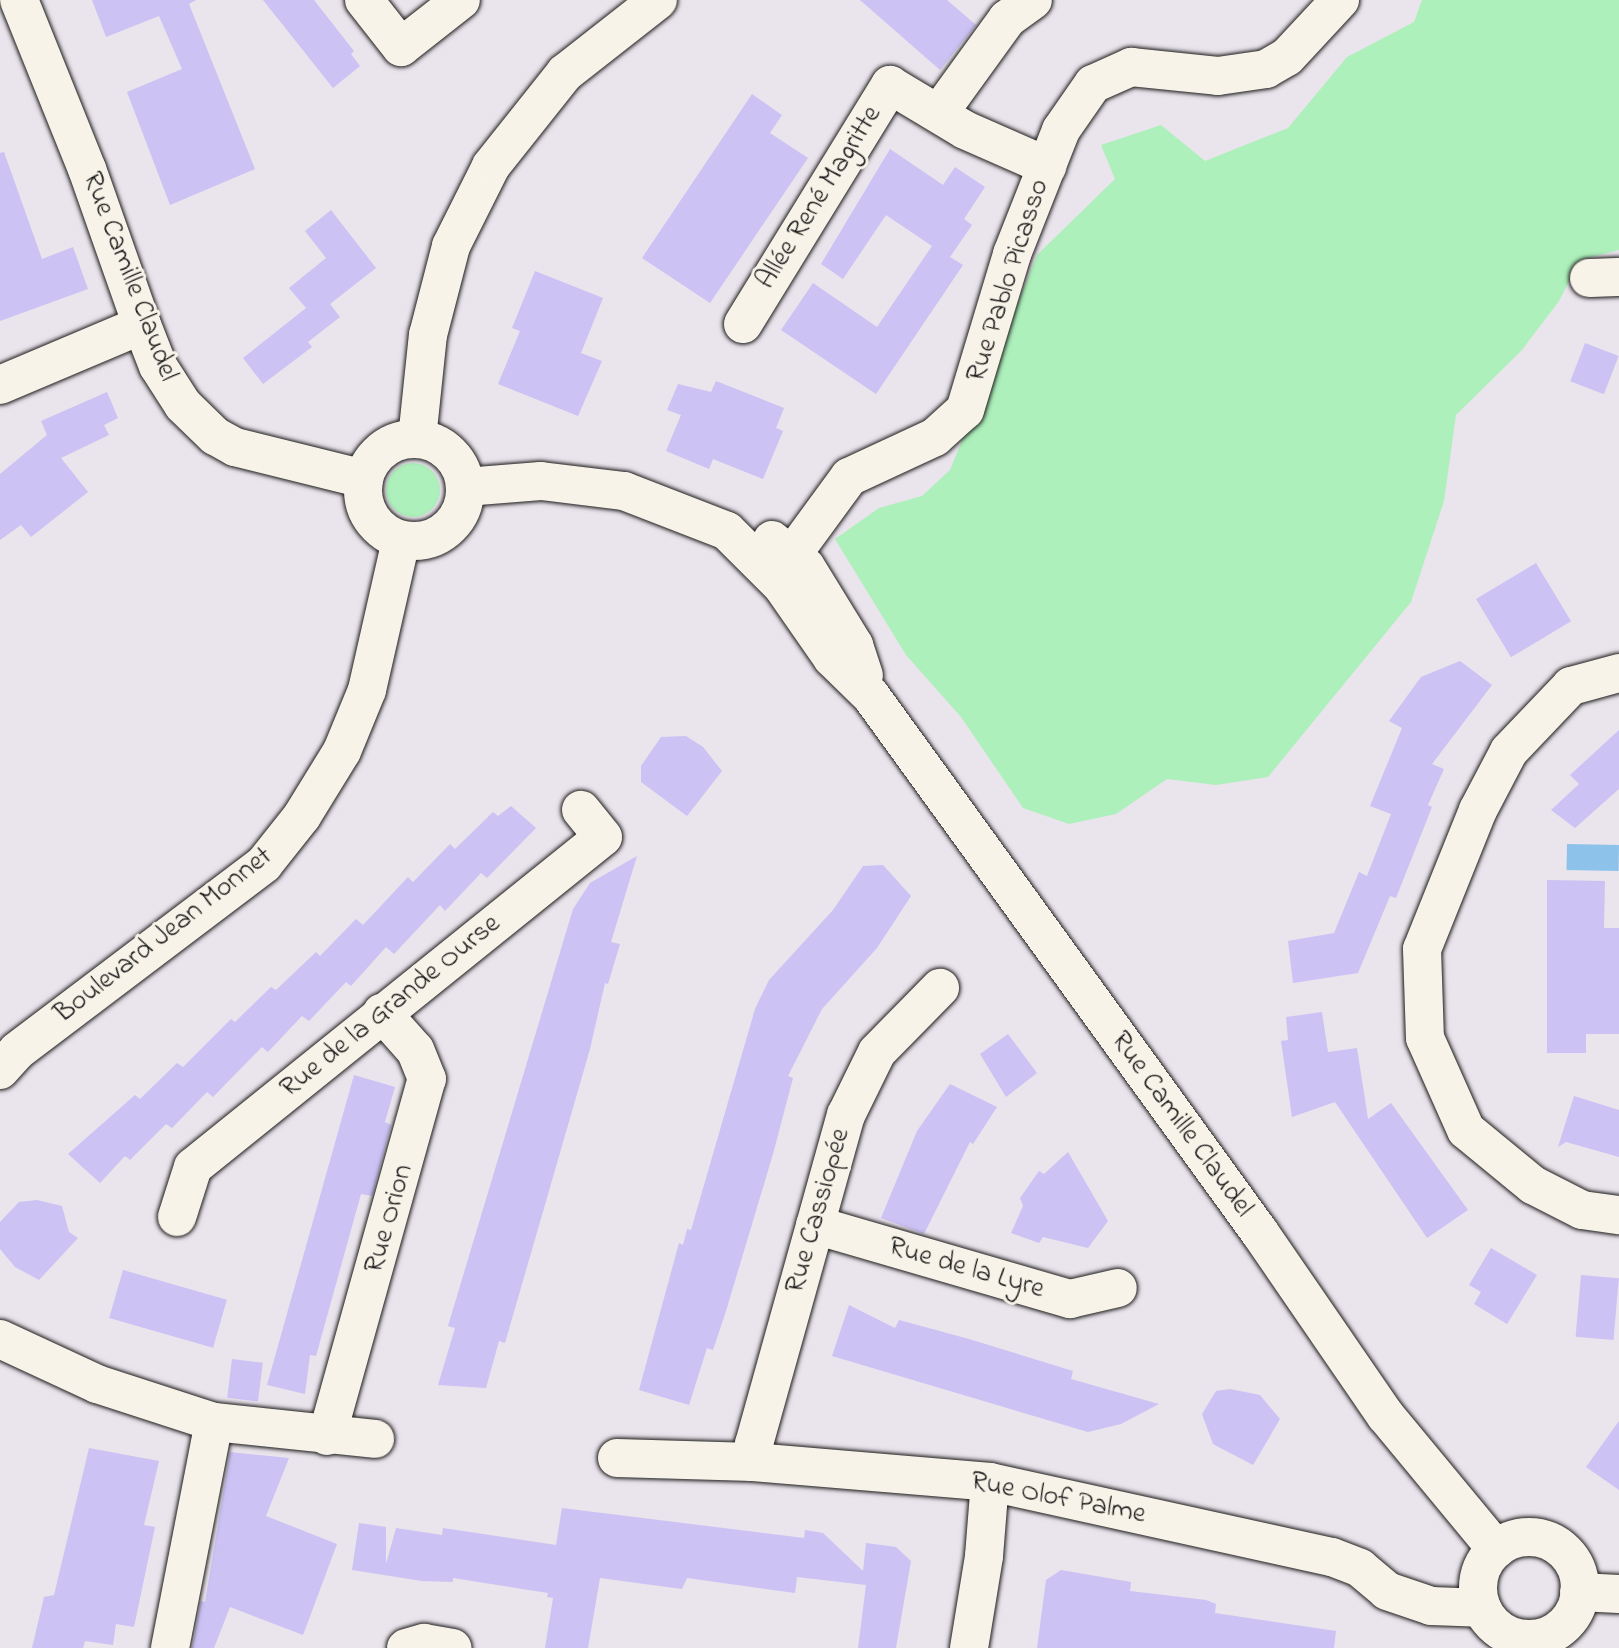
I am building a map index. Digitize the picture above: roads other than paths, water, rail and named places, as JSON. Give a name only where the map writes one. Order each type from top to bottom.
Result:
[{"type":"street","points":[[0,3],[9,0]]},
{"type":"street","name":"Rue Camille Claudel","points":[[19,0],[87,169],[142,325],[172,389],[215,436],[255,454],[364,480]]},
{"type":"street","points":[[364,0],[401,47],[442,6]]},
{"type":"street","points":[[417,439],[428,335],[451,246],[491,166],[565,73],[657,0]]},
{"type":"street","points":[[939,113],[1007,19],[1033,0]]},
{"type":"street","name":"Rue Pablo Picasso","points":[[792,555],[849,477],[935,437],[965,410],[1012,254],[1061,130],[1093,84],[1131,67],[1218,76],[1266,69],[1287,57],[1340,0]]},
{"type":"street","name":"Allée René Magritte","points":[[743,324],[890,85],[939,113],[1047,166]]},
{"type":"street","points":[[0,385],[142,325]]},
{"type":"street","points":[[417,439],[452,457],[464,487],[460,512],[443,532],[424,541],[401,540],[383,532],[370,518],[362,495],[364,480],[372,461],[384,448],[417,439]]},
{"type":"street","name":"Rue Camille Claudel","points":[[464,487],[541,481],[588,484],[635,495],[727,531],[754,530],[807,567],[854,645],[871,696]]},
{"type":"street","name":"Rue Camille Claudel","points":[[727,531],[782,586],[832,658],[871,696],[1259,1233],[1386,1416],[1496,1549]]},
{"type":"street","name":"Boulevard Jean Monnet","points":[[6,1060],[264,864],[302,816],[342,751],[367,690],[401,540]]},
{"type":"street","points":[[1619,673],[1571,686],[1509,751],[1478,810],[1422,949],[1424,1038],[1466,1130],[1533,1185],[1582,1210],[1619,1215]]},
{"type":"street","name":"Rue de la Grande Ourse","points":[[177,1217],[193,1167],[603,837],[581,810]]},
{"type":"street","name":"Rue Cassiopée","points":[[753,1462],[754,1444],[846,1115],[861,1079],[897,1027],[940,988]]},
{"type":"street","name":"Rue Orion","points":[[327,1436],[427,1079],[415,1050],[382,1013]]},
{"type":"street","name":"Rue de la Lyre","points":[[815,1225],[1070,1299],[1118,1288]]},
{"type":"street","points":[[0,1339],[97,1384],[214,1422],[375,1439]]},
{"type":"street","points":[[170,1648],[214,1422]]},
{"type":"street","name":"Rue Olof Palme","points":[[617,1458],[753,1462],[990,1482],[1332,1557],[1360,1568],[1398,1594],[1431,1606],[1482,1608]]},
{"type":"street","points":[[969,1648],[984,1556],[990,1482]]},
{"type":"street","points":[[1518,1539],[1551,1543],[1573,1563],[1579,1592],[1566,1622],[1535,1643],[1505,1633],[1482,1608],[1480,1572],[1496,1549],[1518,1539]]},
{"type":"street","points":[[1579,1592],[1619,1594]]},
{"type":"street","points":[[406,1648],[424,1643],[453,1648]]},
{"type":"water","points":[[1567,844],[1619,845],[1619,871],[1567,870]]}]
